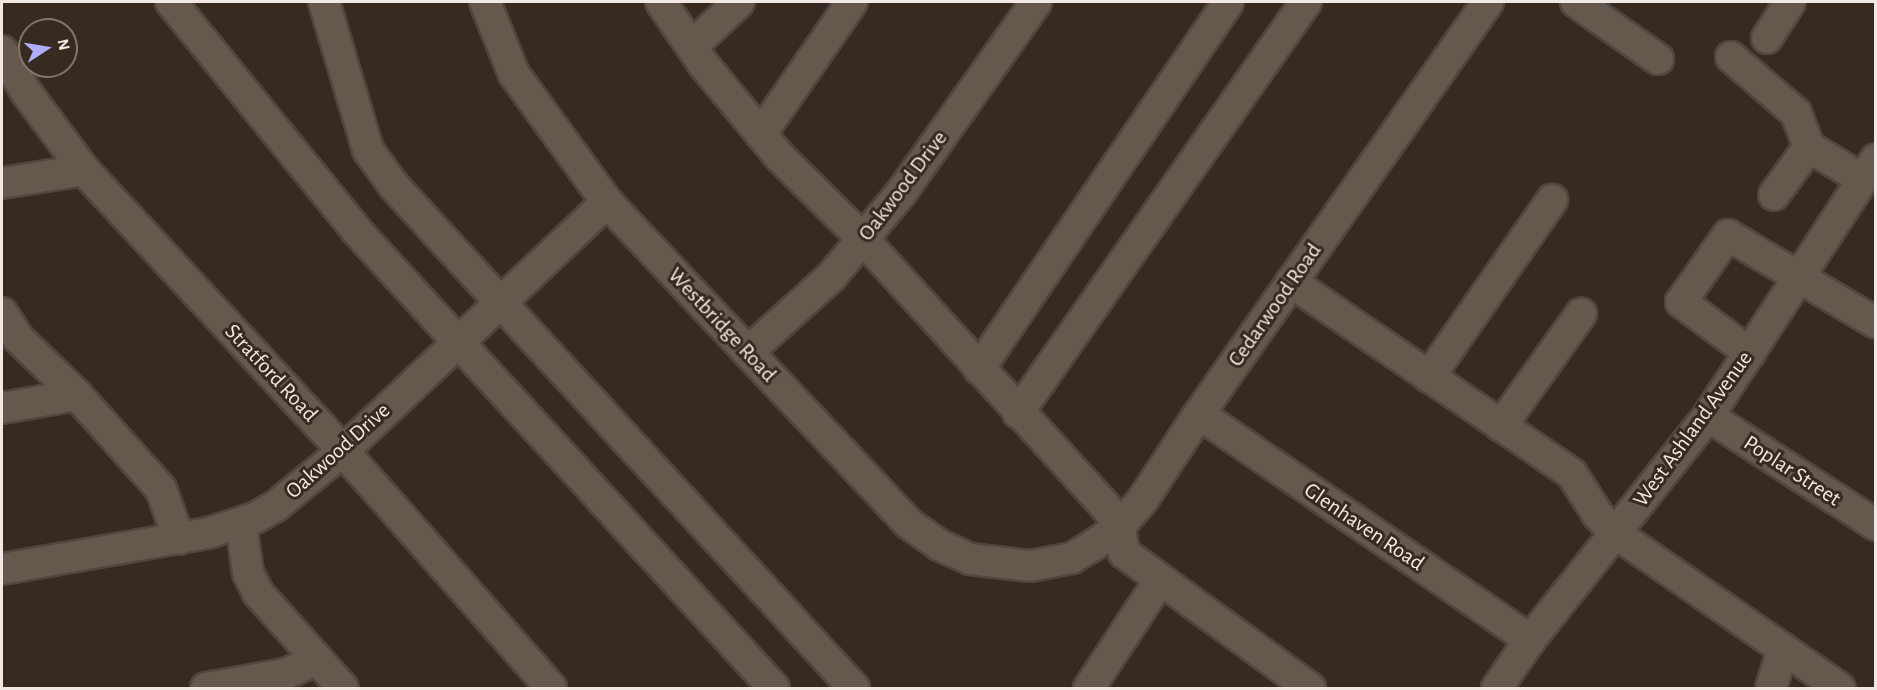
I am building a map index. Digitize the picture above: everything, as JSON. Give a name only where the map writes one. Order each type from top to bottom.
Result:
[{"type":"street","points":[[171,2],[297,162],[774,688]]},
{"type":"street","points":[[324,2],[368,150],[394,186],[854,688]]},
{"type":"street","name":"Westbridge Road","points":[[485,2],[513,74],[607,202],[908,523],[939,545],[970,559],[1030,566]]},
{"type":"street","points":[[661,2],[760,134],[863,239],[1120,526],[1124,553],[1310,688]]},
{"type":"street","points":[[692,46],[739,2]]},
{"type":"street","points":[[760,134],[852,2]]},
{"type":"street","name":"Oakwood Drive","points":[[748,352],[830,278],[901,193],[1036,2]]},
{"type":"street","points":[[979,369],[1228,2]]},
{"type":"street","points":[[1018,413],[1306,2]]},
{"type":"street","name":"Cedarwood Road","points":[[1030,566],[1072,558],[1120,526],[1144,498],[1198,414],[1488,2]]},
{"type":"street","points":[[1576,2],[1658,59]]},
{"type":"street","points":[[1767,38],[1790,2]]},
{"type":"street","name":"Stratford Road","points":[[2,51],[26,92],[84,170],[343,451],[551,688]]},
{"type":"street","points":[[1731,57],[1796,113],[1809,147],[1869,169]]},
{"type":"street","points":[[1774,195],[1809,147]]},
{"type":"street","name":"West Ashland Avenue","points":[[1497,688],[1530,640],[1708,416],[1869,169]]},
{"type":"street","points":[[2,183],[84,170]]},
{"type":"street","points":[[1429,377],[1552,200]]},
{"type":"street","name":"Oakwood Drive","points":[[2,569],[179,539],[241,523],[276,506],[343,451],[457,341],[607,202]]},
{"type":"street","points":[[1750,352],[1681,302],[1728,235],[1800,275],[1875,323]]},
{"type":"street","points":[[1291,282],[1572,474],[1598,515],[1615,533],[1840,688]]},
{"type":"street","points":[[2,313],[10,340],[77,394],[161,489],[179,539]]},
{"type":"street","points":[[1501,426],[1581,314]]},
{"type":"street","points":[[2,408],[77,394]]},
{"type":"street","name":"Glenhaven Road","points":[[1198,414],[1530,640]]},
{"type":"street","name":"Poplar Street","points":[[1708,416],[1875,525]]},
{"type":"street","points":[[241,523],[248,573],[258,593],[343,688]]},
{"type":"street","points":[[1089,688],[1160,580]]},
{"type":"street","points":[[1771,688],[1783,649]]},
{"type":"street","points":[[206,688],[285,674],[316,660]]}]
